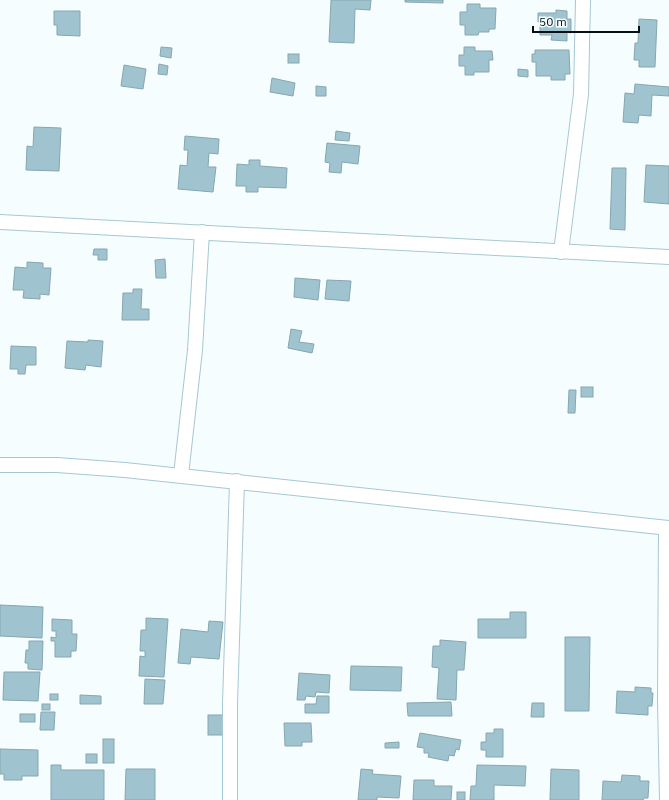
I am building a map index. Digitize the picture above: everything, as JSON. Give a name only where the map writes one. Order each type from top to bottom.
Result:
[{"type":"street","points":[[561,252],[581,94],[583,0]]},
{"type":"street","points":[[0,222],[669,257]]},
{"type":"street","points":[[182,475],[195,350],[202,232]]},
{"type":"street","points":[[0,465],[57,465],[182,475],[668,528],[665,701],[667,800]]},
{"type":"street","points":[[230,800],[230,704],[237,481]]},
{"type":"building","points":[[331,0],[371,0],[370,10],[355,9],[354,43],[329,42]]},
{"type":"building","points":[[405,0],[443,0],[443,3],[405,2]]},
{"type":"building","points":[[467,4],[480,4],[480,8],[496,8],[495,29],[489,29],[489,32],[479,32],[478,35],[465,35],[465,25],[460,25],[460,12],[467,12]]},
{"type":"building","points":[[556,10],[567,11],[567,19],[571,19],[571,33],[567,32],[567,41],[551,40],[552,35],[540,35],[538,13],[556,13]]},
{"type":"building","points":[[54,11],[80,11],[80,36],[57,35],[57,25],[54,25]]},
{"type":"building","points":[[639,19],[657,20],[655,67],[639,67],[639,60],[634,60],[635,43],[638,43]]},
{"type":"building","points":[[161,47],[172,48],[171,58],[160,56]]},
{"type":"building","points":[[464,47],[475,47],[475,51],[492,51],[493,60],[489,60],[489,72],[474,72],[474,75],[465,75],[465,66],[459,66],[459,55],[464,55]]},
{"type":"building","points":[[535,50],[569,50],[570,74],[565,74],[565,80],[551,80],[551,76],[536,76],[536,62],[532,62],[532,54],[535,54]]},
{"type":"building","points":[[288,54],[299,54],[299,63],[288,63]]},
{"type":"building","points":[[159,64],[168,66],[167,75],[158,74]]},
{"type":"building","points":[[124,65],[146,69],[143,89],[121,86]]},
{"type":"building","points":[[518,69],[528,70],[528,77],[518,76]]},
{"type":"building","points":[[272,78],[295,83],[293,96],[270,92]]},
{"type":"building","points":[[635,84],[669,87],[669,96],[652,95],[651,116],[639,115],[638,123],[623,122],[625,93],[634,94]]},
{"type":"building","points":[[316,86],[326,87],[326,96],[316,96]]},
{"type":"building","points":[[34,127],[61,128],[59,171],[26,170],[27,146],[33,147]]},
{"type":"building","points":[[336,131],[350,133],[349,141],[335,140]]},
{"type":"building","points":[[185,136],[219,139],[218,154],[209,153],[208,167],[216,167],[213,192],[178,189],[180,165],[187,166],[188,150],[184,150]]},
{"type":"building","points":[[327,143],[360,146],[358,164],[342,162],[341,173],[329,172],[330,163],[325,162]]},
{"type":"building","points":[[249,160],[260,160],[260,166],[287,168],[286,188],[258,187],[258,192],[246,192],[246,186],[236,186],[237,164],[249,165]]},
{"type":"building","points":[[646,165],[669,166],[669,204],[644,202]]},
{"type":"building","points":[[612,168],[626,168],[625,230],[610,229]]},
{"type":"building","points":[[94,249],[107,249],[107,260],[98,260],[98,255],[93,255]]},
{"type":"building","points":[[165,259],[166,278],[156,278],[155,260]]},
{"type":"building","points":[[27,262],[43,263],[43,268],[51,268],[49,295],[40,294],[40,299],[23,298],[24,290],[13,290],[15,267],[27,268]]},
{"type":"building","points":[[295,278],[320,280],[318,300],[294,297]]},
{"type":"building","points":[[327,280],[351,281],[349,301],[325,299]]},
{"type":"building","points":[[133,289],[142,289],[141,309],[149,309],[149,320],[122,320],[123,293],[133,293]]},
{"type":"building","points":[[291,329],[302,331],[299,342],[314,344],[312,353],[288,348]]},
{"type":"building","points":[[88,340],[103,341],[101,367],[86,365],[85,370],[65,368],[67,341],[88,342]]},
{"type":"building","points":[[11,346],[36,347],[36,365],[26,365],[25,374],[18,374],[18,369],[10,369]]},
{"type":"building","points":[[581,387],[593,387],[593,397],[581,397]]},
{"type":"building","points":[[569,390],[576,390],[575,413],[568,413]]},
{"type":"building","points":[[0,605],[43,607],[42,638],[0,636]]},
{"type":"building","points":[[510,612],[526,612],[526,638],[478,638],[478,619],[510,619]]},
{"type":"building","points":[[146,618],[168,619],[164,677],[139,676],[140,656],[145,657],[145,651],[140,651],[141,630],[146,630]]},
{"type":"building","points":[[52,619],[72,620],[72,634],[77,634],[76,651],[71,651],[71,657],[55,657],[55,641],[51,641],[51,637],[56,638],[56,631],[52,631]]},
{"type":"building","points":[[209,621],[223,622],[219,659],[191,657],[190,664],[178,663],[181,629],[208,632]]},
{"type":"building","points":[[565,637],[590,637],[589,711],[565,711]]},
{"type":"building","points":[[440,640],[466,642],[464,670],[457,670],[456,700],[437,699],[439,668],[432,667],[433,646],[440,646]]},
{"type":"building","points":[[29,641],[43,641],[42,670],[28,669],[28,663],[25,663],[26,650],[29,650]]},
{"type":"building","points":[[351,666],[402,667],[401,691],[350,690]]},
{"type":"building","points":[[4,672],[40,672],[38,701],[3,700]]},
{"type":"building","points":[[299,673],[330,675],[329,693],[316,692],[315,697],[306,696],[305,700],[297,700]]},
{"type":"building","points":[[145,679],[165,680],[163,704],[144,704]]},
{"type":"building","points":[[635,687],[651,688],[651,693],[653,693],[652,706],[648,706],[648,715],[616,713],[617,691],[635,692]]},
{"type":"building","points":[[50,694],[58,694],[58,700],[50,700]]},
{"type":"building","points":[[80,695],[101,696],[101,704],[80,704]]},
{"type":"building","points":[[317,696],[329,696],[329,713],[305,713],[305,704],[316,704]]},
{"type":"building","points":[[451,702],[452,716],[408,716],[407,703]]},
{"type":"building","points":[[532,703],[544,703],[544,717],[531,717]]},
{"type":"building","points":[[42,704],[50,704],[50,710],[42,710]]},
{"type":"building","points":[[41,712],[55,712],[54,730],[40,730]]},
{"type":"building","points":[[20,714],[35,714],[35,722],[20,722]]},
{"type":"building","points":[[208,715],[224,715],[224,735],[208,735]]},
{"type":"building","points":[[284,723],[311,723],[312,742],[302,742],[302,746],[285,746]]},
{"type":"building","points":[[494,729],[503,729],[503,757],[486,757],[486,750],[481,750],[481,742],[486,742],[486,733],[494,733]]},
{"type":"building","points":[[420,733],[461,740],[459,750],[456,749],[454,756],[449,755],[448,761],[428,757],[429,753],[424,753],[424,748],[417,747]]},
{"type":"building","points":[[103,739],[114,739],[114,763],[103,763]]},
{"type":"building","points":[[399,742],[399,748],[385,748],[385,743]]},
{"type":"building","points":[[0,749],[38,750],[38,776],[22,776],[22,780],[4,780],[4,774],[0,774]]},
{"type":"building","points":[[86,754],[97,754],[97,763],[86,763]]},
{"type":"building","points":[[51,765],[61,765],[61,770],[104,770],[104,800],[51,800]]},
{"type":"building","points":[[477,765],[526,766],[525,786],[494,785],[494,800],[470,800],[471,786],[476,786]]},
{"type":"building","points":[[126,769],[155,769],[155,800],[125,800]]},
{"type":"building","points":[[361,769],[373,770],[372,774],[401,776],[399,798],[377,797],[377,800],[358,800]]},
{"type":"building","points":[[551,769],[579,770],[579,800],[550,800]]},
{"type":"building","points":[[622,775],[640,776],[640,781],[649,781],[648,798],[644,798],[643,800],[602,800],[603,781],[621,782]]},
{"type":"building","points":[[414,780],[434,780],[434,786],[452,786],[451,800],[413,800]]},
{"type":"building","points":[[457,792],[465,792],[465,800],[457,800]]}]
